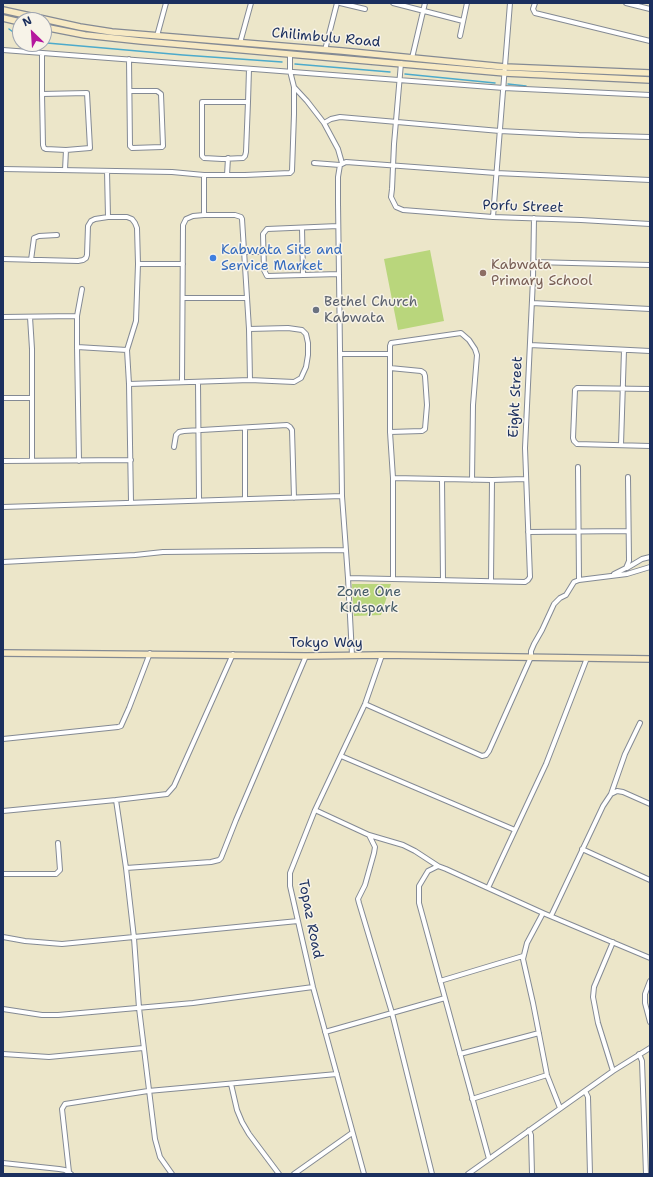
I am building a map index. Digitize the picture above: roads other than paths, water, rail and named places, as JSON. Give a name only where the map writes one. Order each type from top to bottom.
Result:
[{"type":"main road","name":"Chilimbulu Road","points":[[3,10],[86,28],[157,36],[412,58],[505,70],[650,73]]},
{"type":"main road","name":"Chilimbulu Road","points":[[52,28],[141,41],[290,54],[650,80]]},
{"type":"main road","name":"Tokyo Way","points":[[3,653],[150,653],[306,656],[382,655],[650,659]]},
{"type":"street","points":[[157,36],[166,3]]},
{"type":"street","points":[[240,43],[251,3]]},
{"type":"street","points":[[325,50],[338,3],[365,9]]},
{"type":"street","points":[[393,3],[462,21]]},
{"type":"street","points":[[412,58],[425,3]]},
{"type":"street","points":[[460,36],[467,3]]},
{"type":"street","points":[[493,217],[510,3]]},
{"type":"street","points":[[535,3],[533,9],[535,13],[650,41]]},
{"type":"street","points":[[626,3],[650,9]]},
{"type":"street","points":[[3,50],[42,54],[129,59],[249,70],[290,71],[504,88],[650,95]]},
{"type":"street","points":[[42,54],[42,94],[44,148],[66,150],[90,148],[88,94],[86,92],[42,94]]},
{"type":"street","points":[[3,169],[107,170],[172,172],[204,175],[290,173],[292,171],[294,87],[290,71],[290,54]]},
{"type":"street","points":[[129,59],[130,146],[132,148],[162,147],[161,94],[157,91],[130,91]]},
{"type":"street","points":[[393,165],[401,63]]},
{"type":"street","points":[[248,102],[203,102],[202,156],[204,158],[242,158],[245,156],[248,102],[249,70]]},
{"type":"street","points":[[294,87],[308,101],[324,123],[338,149],[341,164],[338,177],[338,226],[340,274],[342,496],[352,655]]},
{"type":"street","points":[[324,123],[331,119],[340,117],[500,131],[579,136],[650,137]]},
{"type":"street","points":[[65,170],[66,150]]},
{"type":"street","points":[[228,158],[228,175]]},
{"type":"street","points":[[314,163],[341,164],[346,162],[496,173],[650,180]]},
{"type":"street","name":"Porfu Street","points":[[393,165],[392,197],[396,206],[403,210],[493,217],[650,224]]},
{"type":"street","points":[[107,170],[108,218]]},
{"type":"street","points":[[204,175],[204,215]]},
{"type":"street","points":[[182,382],[184,221],[194,216],[204,215],[235,215],[241,217],[242,219],[249,329],[250,380]]},
{"type":"street","points":[[3,259],[83,260],[87,255],[88,226],[95,219],[127,217],[132,219],[135,223],[137,228],[138,264],[136,320],[127,350],[130,384],[131,502]]},
{"type":"street","name":"Eight Street","points":[[491,581],[525,582],[530,577],[525,479],[525,448],[532,303],[534,218]]},
{"type":"street","points":[[338,226],[267,229],[263,234],[263,252],[264,270],[267,276],[340,274]]},
{"type":"street","points":[[302,228],[303,275]]},
{"type":"street","points":[[31,260],[32,242],[34,238],[39,236],[57,235]]},
{"type":"street","points":[[244,252],[263,252]]},
{"type":"street","points":[[533,262],[650,265]]},
{"type":"street","points":[[138,264],[183,264]]},
{"type":"street","points":[[79,461],[76,347],[77,316],[82,289]]},
{"type":"street","points":[[183,298],[247,298]]},
{"type":"street","points":[[532,303],[650,309]]},
{"type":"street","points":[[3,317],[77,316]]},
{"type":"street","points":[[30,317],[32,349],[32,461]]},
{"type":"street","points":[[130,384],[250,380],[294,382],[300,378],[306,367],[308,349],[306,334],[302,330],[298,328],[249,329]]},
{"type":"street","points":[[393,579],[393,478],[390,432],[391,343],[461,333],[470,340],[477,355],[473,405],[472,480]]},
{"type":"street","points":[[530,345],[650,351]]},
{"type":"street","points":[[76,347],[127,350]]},
{"type":"street","points":[[621,445],[624,389],[624,350]]},
{"type":"street","points":[[340,354],[390,354]]},
{"type":"street","points":[[390,368],[421,371],[424,373],[427,404],[425,429],[422,431],[390,432]]},
{"type":"street","points":[[198,382],[199,500]]},
{"type":"street","points":[[650,389],[580,387],[575,390],[573,438],[574,442],[577,444],[650,446]]},
{"type":"street","points":[[3,398],[31,398]]},
{"type":"street","points":[[174,447],[176,435],[179,432],[287,425],[292,430],[294,498]]},
{"type":"street","points":[[245,428],[245,499]]},
{"type":"street","points":[[3,461],[131,460]]},
{"type":"street","points":[[578,467],[579,580]]},
{"type":"street","points":[[626,568],[629,561],[628,477]]},
{"type":"street","points":[[393,478],[472,480],[525,479]]},
{"type":"street","points":[[442,479],[443,580]]},
{"type":"street","points":[[348,578],[491,581],[492,480]]},
{"type":"street","points":[[3,507],[342,496]]},
{"type":"street","points":[[528,532],[628,530]]},
{"type":"street","points":[[3,562],[135,555],[163,552],[346,550]]},
{"type":"street","points":[[607,577],[642,559],[650,557]]},
{"type":"street","points":[[365,704],[482,756],[486,755],[490,751],[531,657],[531,651],[534,644],[554,604],[566,595],[574,582],[579,580],[627,574],[650,567]]},
{"type":"street","points":[[3,738],[121,726],[130,708],[150,653]]},
{"type":"street","points":[[3,810],[163,796],[167,794],[172,790],[233,654]]},
{"type":"street","name":"Topaz Road","points":[[364,1174],[313,987],[290,886],[290,873],[315,810],[365,704],[382,655]]},
{"type":"street","points":[[126,868],[211,862],[221,858],[306,656]]},
{"type":"street","points":[[488,888],[546,764],[587,658]]},
{"type":"street","points":[[551,916],[603,806],[611,794],[625,754],[640,723]]},
{"type":"street","points":[[341,756],[515,830]]},
{"type":"street","points":[[611,794],[617,791],[623,792],[650,804]]},
{"type":"street","points":[[116,800],[134,938],[139,1008],[148,1091],[157,1150],[172,1174]]},
{"type":"street","points":[[315,810],[369,835],[403,845],[438,866],[543,913],[650,958]]},
{"type":"street","points":[[369,835],[375,850],[365,885],[358,899],[392,1013],[432,1174]]},
{"type":"street","points":[[3,874],[56,874],[60,870],[58,843]]},
{"type":"street","points":[[582,849],[650,880]]},
{"type":"street","points":[[438,866],[428,870],[419,886],[418,897],[489,1159]]},
{"type":"street","points":[[543,913],[523,956],[547,1074],[560,1108]]},
{"type":"street","points":[[3,938],[62,944],[298,921]]},
{"type":"street","points":[[613,942],[594,987],[593,998],[598,1023],[613,1070]]},
{"type":"street","points":[[440,981],[523,956]]},
{"type":"street","points":[[650,981],[645,994],[645,1003],[650,1022]]},
{"type":"street","points":[[3,1009],[51,1016],[139,1008],[313,987]]},
{"type":"street","points":[[325,1032],[445,998]]},
{"type":"street","points":[[460,1054],[539,1033]]},
{"type":"street","points":[[3,1054],[49,1058],[143,1048]]},
{"type":"street","points":[[468,1174],[613,1070],[650,1048]]},
{"type":"street","points":[[639,1054],[642,1061],[646,1174]]},
{"type":"street","points":[[3,1163],[59,1169],[70,1173],[62,1109],[65,1104],[148,1091],[337,1074]]},
{"type":"street","points":[[472,1099],[547,1074]]},
{"type":"street","points":[[231,1084],[237,1110],[242,1122],[249,1134],[279,1174]]},
{"type":"street","points":[[585,1090],[588,1097],[590,1174]]},
{"type":"street","points":[[529,1130],[531,1135],[532,1174]]},
{"type":"street","points":[[294,1174],[352,1133]]},
{"type":"waterway","points":[[52,43],[282,62]]},
{"type":"waterway","points":[[295,64],[390,72]]},
{"type":"waterway","points":[[405,74],[495,83]]},
{"type":"waterway","points":[[508,84],[526,86]]},
{"type":"place","name":"Kabwata Site and Service Market","points":[[213,258]]},
{"type":"place","name":"Kabwata Primary School","points":[[483,273]]},
{"type":"place","name":"Bethel Church Kabwata","points":[[316,310]]},
{"type":"park label","name":"Zone One Kidspark","points":[[369,600]]}]
